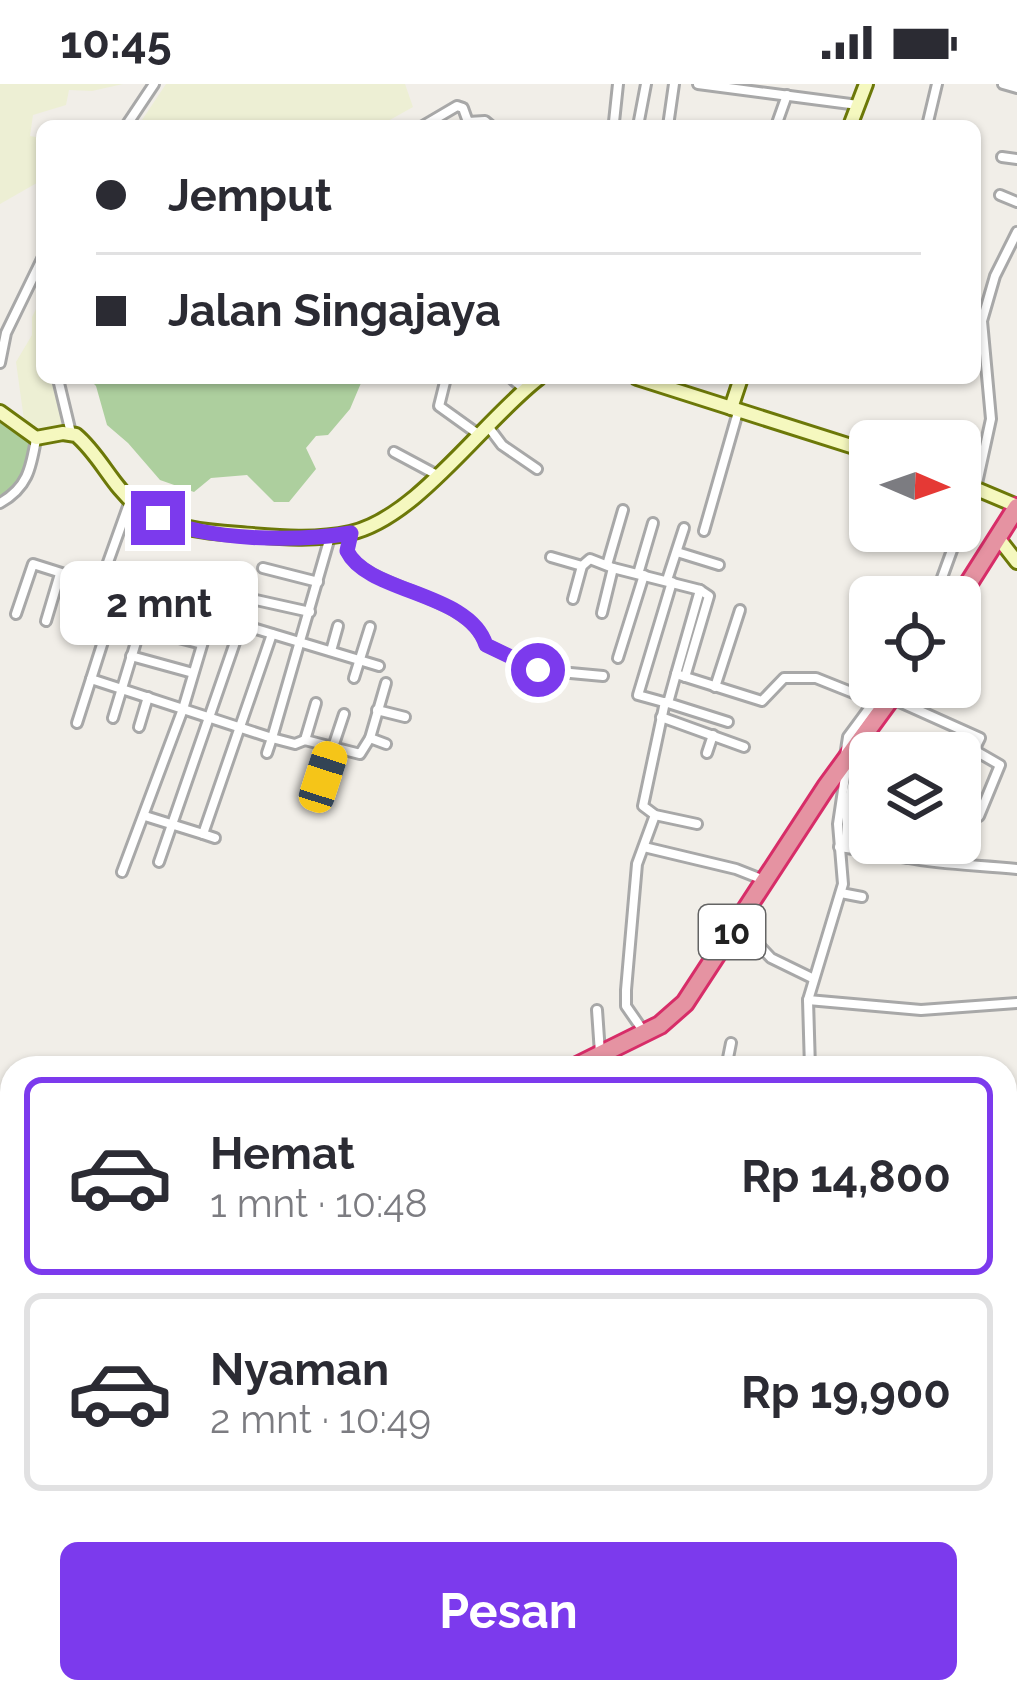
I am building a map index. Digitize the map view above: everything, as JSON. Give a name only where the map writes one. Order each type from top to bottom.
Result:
[{"type":"highway","points":[[974,576],[1017,506]]},
{"type":"highway","name":"10","points":[[608,1056],[668,1021],[685,1003],[849,757]]},
{"type":"street","points":[[130,120],[154,84]]},
{"type":"street","points":[[614,120],[619,84]]},
{"type":"street","points":[[639,120],[646,84]]},
{"type":"street","points":[[669,120],[674,84]]},
{"type":"street","points":[[698,84],[858,105]]},
{"type":"street","points":[[852,120],[866,84]]},
{"type":"street","points":[[928,120],[937,84]]},
{"type":"street","points":[[1003,84],[1017,88]]},
{"type":"street","points":[[778,120],[787,95]]},
{"type":"street","points":[[433,120],[457,106],[463,108],[467,120]]},
{"type":"street","points":[[1002,157],[1017,159]]},
{"type":"street","points":[[1000,195],[1017,202]]},
{"type":"street","points":[[981,450],[991,419],[981,330],[986,291],[1017,232]]},
{"type":"street","points":[[0,363],[6,333],[36,268]]},
{"type":"street","points":[[59,384],[71,433]]},
{"type":"street","points":[[445,384],[440,406],[537,469]]},
{"type":"street","points":[[518,384],[524,389]]},
{"type":"street","points":[[0,412],[36,438],[71,433],[86,443],[130,500],[149,514],[197,530],[330,537],[377,523],[438,476],[531,384]]},
{"type":"street","points":[[656,384],[849,445]]},
{"type":"street","points":[[704,531],[740,384]]},
{"type":"street","points":[[0,503],[19,492],[27,480],[36,438]]},
{"type":"street","points":[[394,452],[438,476]]},
{"type":"street","points":[[981,490],[1017,506]]},
{"type":"street","points":[[16,614],[33,565],[90,582],[102,578],[130,500]]},
{"type":"street","points":[[602,613],[623,510]]},
{"type":"street","points":[[618,658],[653,523]]},
{"type":"street","points":[[684,528],[638,695],[728,722]]},
{"type":"street","points":[[351,533],[347,551],[358,566],[454,610],[481,629],[486,645],[538,670],[603,676]]},
{"type":"street","points":[[267,752],[330,537]]},
{"type":"street","points":[[999,539],[1017,562]]},
{"type":"street","points":[[677,552],[719,565]]},
{"type":"street","points":[[551,557],[582,566]]},
{"type":"street","points":[[573,599],[582,566],[590,559],[709,596],[661,717],[643,798],[643,806],[655,815],[697,824]]},
{"type":"street","points":[[263,568],[317,582]]},
{"type":"street","points":[[46,621],[61,574]]},
{"type":"street","points":[[76,626],[90,582]]},
{"type":"street","points":[[113,718],[130,655],[153,598],[379,666]]},
{"type":"street","points":[[256,600],[310,612]]},
{"type":"street","points":[[77,723],[114,607]]},
{"type":"street","points":[[716,687],[740,610]]},
{"type":"street","points":[[122,872],[183,709],[211,615]]},
{"type":"street","points":[[159,862],[241,625]]},
{"type":"street","points":[[332,651],[338,626]]},
{"type":"street","points":[[354,678],[370,627]]},
{"type":"street","points":[[140,628],[202,644]]},
{"type":"street","points":[[203,834],[272,634]]},
{"type":"street","points":[[130,655],[193,674]]},
{"type":"street","points":[[681,675],[762,701],[784,678],[816,678],[849,687]]},
{"type":"street","points":[[91,679],[272,738],[295,744],[305,740],[360,754],[370,738],[386,683]]},
{"type":"street","points":[[139,727],[148,697]]},
{"type":"street","points":[[305,740],[316,703]]},
{"type":"street","points":[[855,732],[876,708]]},
{"type":"street","points":[[911,708],[966,732]]},
{"type":"street","points":[[377,710],[405,717]]},
{"type":"street","points":[[323,777],[344,714]]},
{"type":"street","points":[[661,717],[743,747]]},
{"type":"street","points":[[707,753],[712,735]]},
{"type":"street","points":[[370,738],[386,744]]},
{"type":"street","points":[[981,754],[1000,765],[981,811]]},
{"type":"street","points":[[843,848],[839,809],[849,773]]},
{"type":"street","points":[[810,1056],[808,1000],[841,893],[849,793]]},
{"type":"street","points":[[646,1034],[626,1006],[626,990],[637,868],[655,815]]},
{"type":"street","points":[[145,816],[215,838]]},
{"type":"street","points":[[644,847],[736,869],[765,881]]},
{"type":"street","points":[[843,848],[849,849]]},
{"type":"street","points":[[974,864],[1017,869]]},
{"type":"street","points":[[841,893],[862,897]]},
{"type":"street","points":[[735,928],[771,958],[812,978]]},
{"type":"street","points":[[735,928],[749,947]]},
{"type":"street","points":[[808,1000],[921,1010],[1017,1004]]},
{"type":"street","points":[[597,1010],[604,1056]]},
{"type":"street","points":[[728,1056],[731,1043]]},
{"type":"green space","points":[[0,84],[123,84],[69,90],[66,105],[33,115],[30,136],[36,137],[36,183],[0,204]]},
{"type":"green space","points":[[166,84],[405,84],[413,107],[390,120],[142,120]]},
{"type":"green space","points":[[36,309],[36,384],[58,384],[68,425],[40,429],[24,420],[16,362],[32,335]]},
{"type":"green space","points":[[361,384],[350,409],[328,435],[316,436],[306,448],[316,469],[289,502],[274,502],[247,475],[211,478],[194,492],[160,480],[107,425],[96,386]]},
{"type":"green space","points":[[0,417],[29,440],[24,475],[0,500]]},
{"type":"route","points":[[158,518],[214,532],[301,538],[351,533],[347,551],[358,566],[445,604],[481,629],[486,645],[538,670]]}]
